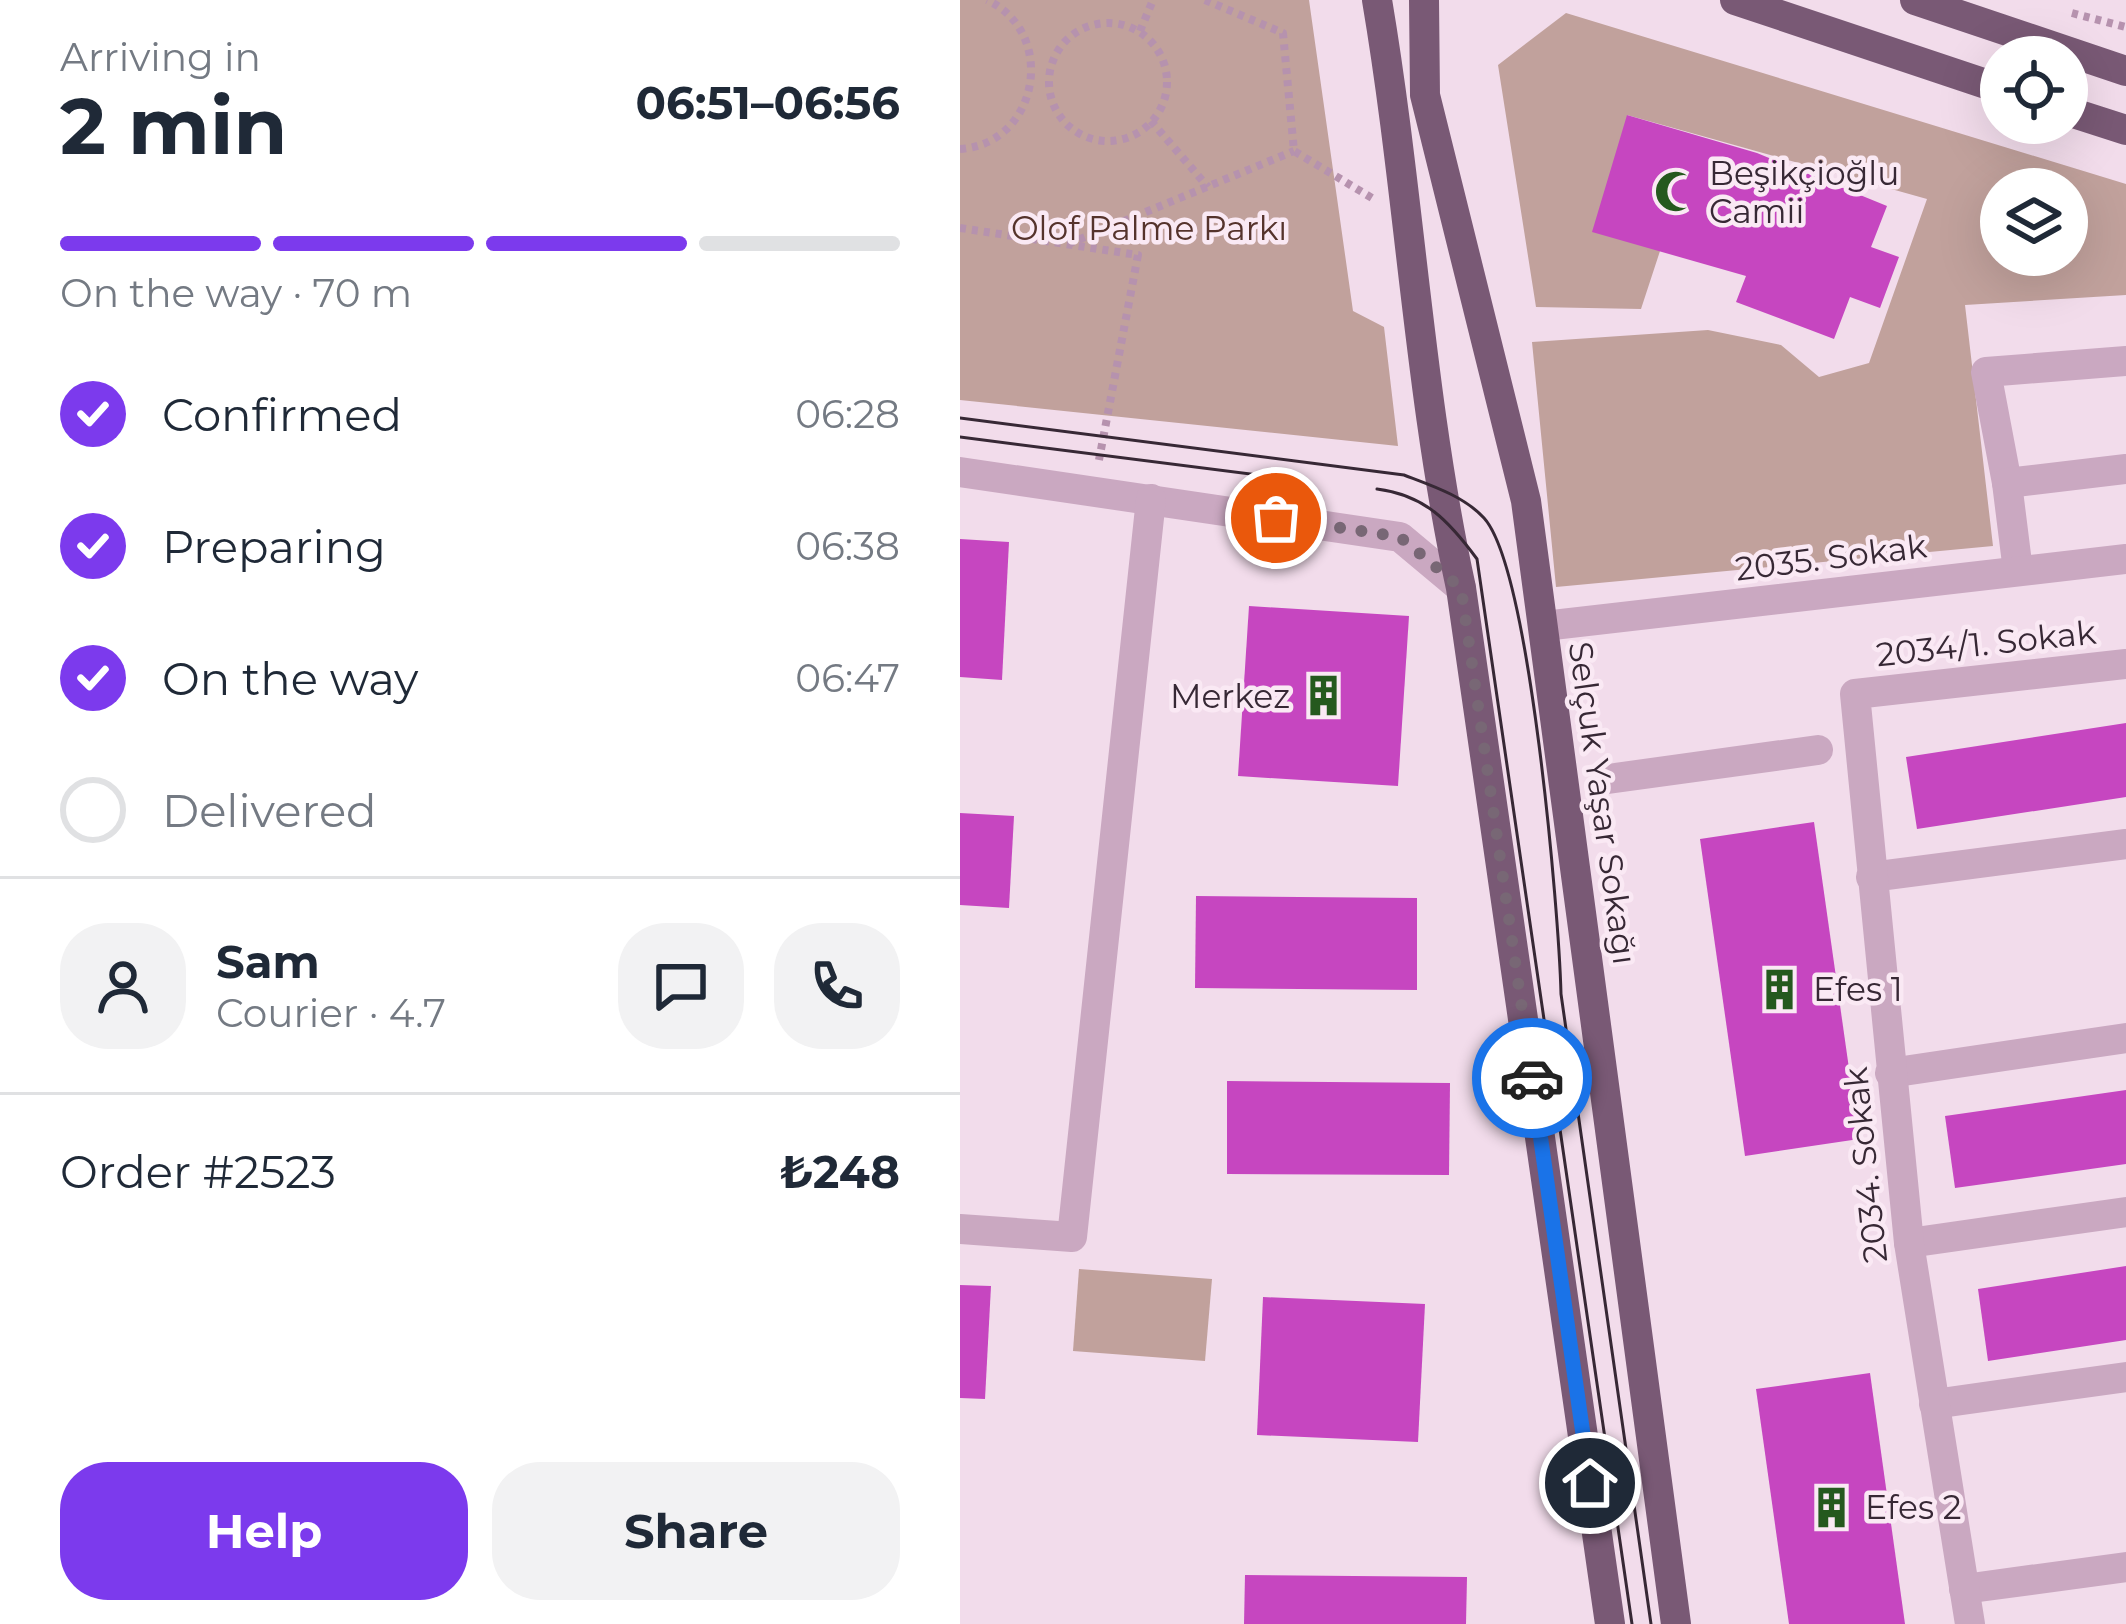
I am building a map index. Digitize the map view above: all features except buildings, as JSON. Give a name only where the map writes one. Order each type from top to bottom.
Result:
[{"type":"main road","points":[[1377,0],[1410,220],[1440,488],[1461,588],[1610,1624]]},
{"type":"main road","name":"Selçuk Yaşar Sokağı","points":[[1424,0],[1426,95],[1526,500],[1676,1624]]},
{"type":"main road","points":[[1735,0],[1980,82]]},
{"type":"main road","points":[[1915,0],[2126,70]]},
{"type":"main road","points":[[2088,118],[2126,130]]},
{"type":"street","points":[[2018,571],[1987,372],[2126,361]]},
{"type":"street","points":[[2007,483],[2126,469]]},
{"type":"street","points":[[960,472],[1400,537],[1461,588]]},
{"type":"street","points":[[960,1229],[1072,1237],[1151,499]]},
{"type":"street","name":"2035. Sokak","points":[[1544,626],[2126,559]]},
{"type":"street","name":"2034/1. Sokak","points":[[1855,694],[2126,664]]},
{"type":"street","name":"2034. Sokak","points":[[1855,694],[1909,1243],[1970,1624]]},
{"type":"street","points":[[1608,779],[1818,750]]},
{"type":"street","points":[[1871,878],[2126,844]]},
{"type":"street","points":[[1891,1073],[2126,1038]]},
{"type":"street","points":[[1909,1243],[2126,1212]]},
{"type":"street","points":[[1934,1404],[2126,1377]]},
{"type":"street","points":[[1964,1589],[2126,1567]]},
{"type":"path","points":[[960,149],[997,138],[1016,120],[1028,98],[1033,72],[1029,46],[1018,24],[987,0]]},
{"type":"path","points":[[1140,31],[1153,0]]},
{"type":"path","points":[[1205,0],[1283,33],[1294,151]]},
{"type":"path","points":[[1122,24],[1140,31],[1164,61],[1168,80],[1165,100],[1151,121],[1124,139],[1085,136],[1057,111],[1050,82],[1056,55],[1083,28],[1122,24]]},
{"type":"path","points":[[1033,72],[1050,82]]},
{"type":"path","points":[[1151,121],[1208,187]]},
{"type":"path","points":[[1068,244],[1294,151]]},
{"type":"path","points":[[1294,151],[1410,220]]},
{"type":"path","points":[[960,228],[1138,255],[1093,490]]},
{"type":"green space","name":"Olof Palme Parkı","points":[[960,0],[1309,0],[1353,311],[1384,327],[1398,446],[960,400]]},
{"type":"green space","points":[[1566,13],[1980,139],[1980,144],[1995,144],[2074,168],[1980,168],[1980,276],[2088,276],[2088,172],[2126,184],[2126,295],[1965,305],[1993,546],[1556,587],[1532,342],[1708,330],[1781,345],[1819,377],[1869,363],[1927,199],[1627,115],[1660,251],[1641,309],[1536,307],[1498,65]]},
{"type":"green space","points":[[1079,1269],[1212,1279],[1205,1361],[1073,1351]]},
{"type":"tram line","points":[[960,418],[1404,475],[1457,497],[1484,518],[1500,550],[1528,670],[1548,821],[1561,994],[1651,1624]]},
{"type":"tram line","points":[[960,437],[1305,481]]},
{"type":"tram line","points":[[1377,489],[1409,497],[1434,512],[1477,559],[1632,1624]]},
{"type":"way so far","points":[[1276,518],[1400,537],[1461,588],[1532,1078]]},
{"type":"place","name":"Beşikçioğlu Camii","points":[[1675,192]]},
{"type":"place","name":"Merkez","points":[[1324,696]]},
{"type":"place","name":"Efes 1","points":[[1779,989]]},
{"type":"place","name":"Efes 2","points":[[1831,1507]]},
{"type":"route","points":[[1532,1078],[1590,1483]]}]
